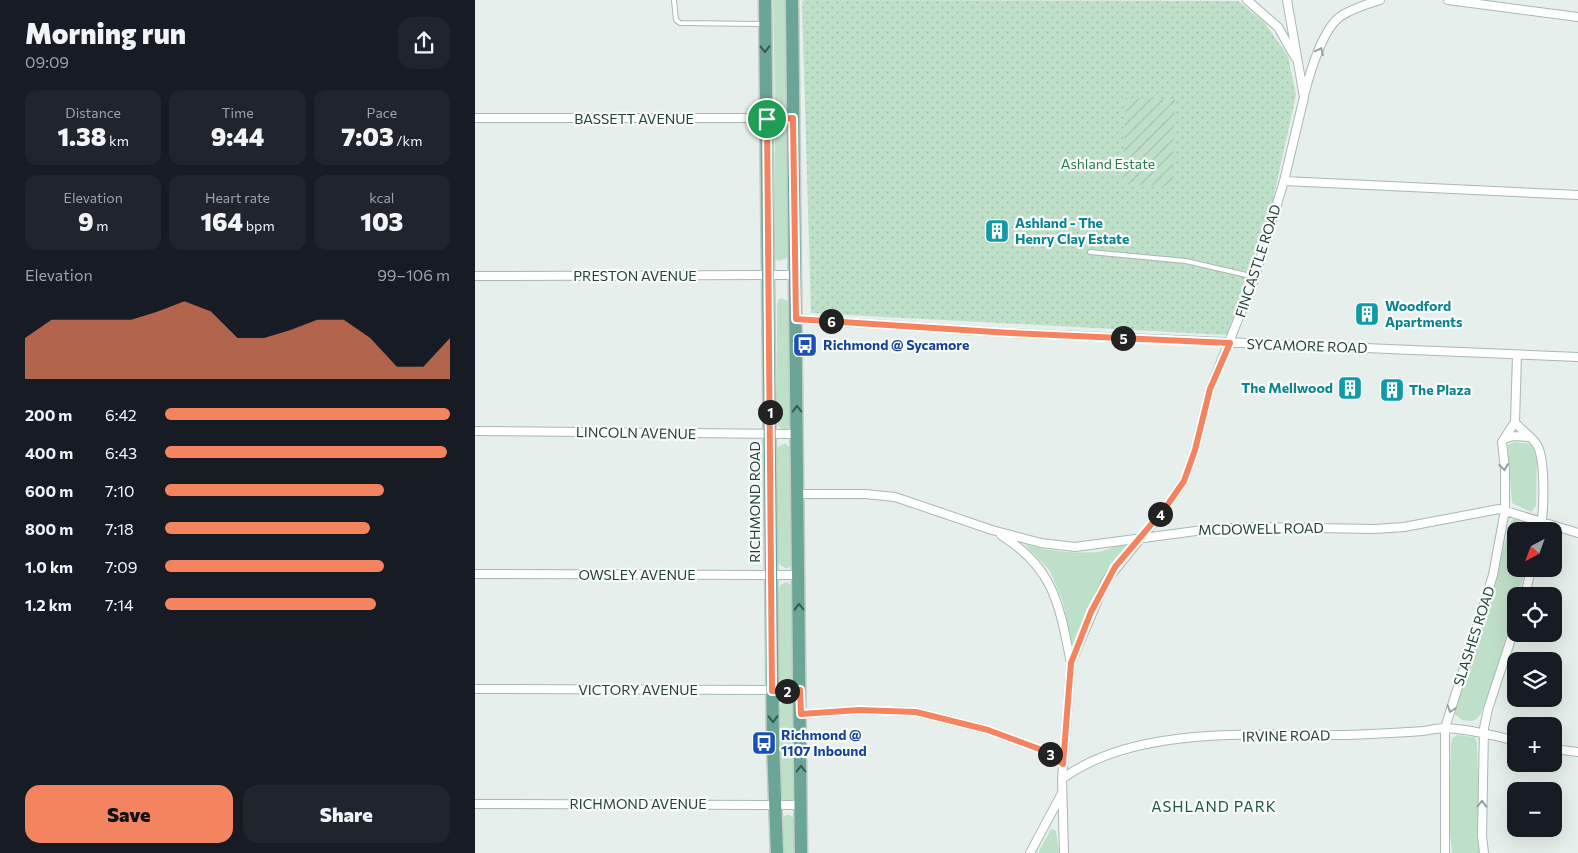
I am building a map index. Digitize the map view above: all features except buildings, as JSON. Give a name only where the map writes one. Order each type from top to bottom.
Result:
[{"type":"main road","name":"RICHMOND ROAD","points":[[765,0],[772,691],[777,853]]},
{"type":"main road","points":[[793,0],[801,853]]},
{"type":"street","points":[[1247,0],[1278,28],[1299,68]]},
{"type":"street","name":"FINCASTLE ROAD","points":[[1071,663],[1106,582],[1166,507],[1184,481],[1195,450],[1210,389],[1255,277],[1283,181],[1304,97],[1287,0]]},
{"type":"street","points":[[1304,97],[1316,58],[1337,20],[1351,11],[1380,0]]},
{"type":"street","points":[[1448,0],[1578,17]]},
{"type":"street","name":"BASSETT AVENUE","points":[[475,118],[793,118]]},
{"type":"street","points":[[1283,181],[1578,195]]},
{"type":"street","name":"PRESTON AVENUE","points":[[475,276],[795,275]]},
{"type":"street","name":"SYCAMORE ROAD","points":[[796,319],[1010,333],[1578,357]]},
{"type":"street","points":[[1504,439],[1515,422],[1517,355]]},
{"type":"street","points":[[1515,422],[1537,443],[1541,458],[1543,521]]},
{"type":"street","name":"LINCOLN AVENUE","points":[[475,431],[797,434]]},
{"type":"street","points":[[1504,439],[1519,436],[1531,438]]},
{"type":"street","name":"SLASHES ROAD","points":[[1445,853],[1445,728],[1493,575],[1505,510],[1505,468],[1501,446],[1504,439]]},
{"type":"street","name":"MCDOWELL ROAD","points":[[798,494],[865,494],[895,497],[993,530],[1041,543],[1075,547],[1091,546],[1141,536],[1254,527],[1375,529],[1430,522],[1492,510],[1505,510],[1578,533]]},
{"type":"street","name":"FINCASTLE ROAD","points":[[993,530],[1021,548],[1044,574],[1059,610],[1071,663],[1062,779],[1064,853]]},
{"type":"street","name":"OWSLEY AVENUE","points":[[475,574],[798,575]]},
{"type":"street","points":[[1484,853],[1482,836],[1484,733],[1487,709],[1510,642]]},
{"type":"street","name":"VICTORY AVENUE","points":[[475,689],[800,690]]},
{"type":"street","points":[[801,714],[859,710],[916,712],[988,730],[1042,750],[1063,764]]},
{"type":"street","name":"IRVINE ROAD","points":[[1062,779],[1091,760],[1108,754],[1135,746],[1182,738],[1360,734],[1445,728],[1484,733],[1507,739]]},
{"type":"street","points":[[1562,750],[1578,752]]},
{"type":"street","points":[[1030,853],[1062,794]]},
{"type":"street","name":"RICHMOND AVENUE","points":[[475,804],[801,805]]},
{"type":"lane","points":[[674,0],[676,20],[679,24],[765,24]]},
{"type":"lane","points":[[1090,252],[1186,261],[1255,277]]},
{"type":"green space","points":[[773,0],[787,0],[788,110],[782,114],[776,110],[775,106]]},
{"type":"green space","name":"Ashland Estate","points":[[804,0],[1238,1],[1264,22],[1288,56],[1296,95],[1273,200],[1227,335],[811,313],[802,2]]},
{"type":"green space","points":[[1126,98],[1175,100],[1172,186],[1123,184]]},
{"type":"green space","points":[[784,128],[788,132],[787,258],[779,261],[775,259],[774,250],[775,132],[777,129]]},
{"type":"green space","points":[[782,298],[789,302],[791,427],[785,430],[779,427],[777,422],[777,305],[778,300]]},
{"type":"green space","points":[[1514,442],[1532,444],[1537,459],[1536,506],[1531,512],[1512,503],[1508,445]]},
{"type":"green space","points":[[785,443],[790,448],[793,563],[787,569],[780,565],[778,561],[777,452],[778,447]]},
{"type":"green space","points":[[1514,519],[1525,522],[1511,522]]},
{"type":"green space","points":[[1507,536],[1507,578],[1523,578],[1521,587],[1507,587],[1507,634],[1493,682],[1481,713],[1477,719],[1472,721],[1462,720],[1455,714],[1455,705],[1475,653]]},
{"type":"green space","points":[[1024,544],[1079,553],[1098,552],[1124,544],[1128,545],[1109,569],[1095,594],[1074,650],[1072,649],[1063,602],[1050,571]]},
{"type":"green space","points":[[787,582],[793,587],[794,679],[788,684],[784,684],[779,678],[779,590],[780,585]]},
{"type":"green space","points":[[786,700],[793,703],[795,796],[792,802],[784,802],[781,796],[780,707],[781,703]]},
{"type":"green space","points":[[1457,735],[1475,737],[1477,743],[1480,853],[1452,853],[1449,820],[1451,743],[1452,739]]},
{"type":"green space","points":[[788,814],[794,818],[795,853],[783,853],[782,818]]},
{"type":"green space","points":[[1051,829],[1056,831],[1059,853],[1038,853]]},
{"type":"place","name":"Ashland - The Henry Clay Estate","points":[[997,231]]},
{"type":"place","name":"Woodford Apartments","points":[[1367,314]]},
{"type":"place","name":"Richmond @ Sycamore","points":[[805,345]]},
{"type":"place","name":"The Mellwood","points":[[1350,388]]},
{"type":"place","name":"The Plaza","points":[[1392,390]]},
{"type":"place","name":"Richmond @ 1107 Inbound","points":[[764,743]]},
{"type":"district","name":"ASHLAND PARK","points":[[1214,807]]},
{"type":"route","points":[[793,118],[796,319],[1010,333],[1230,343],[1210,389],[1195,450],[1184,481],[1166,507],[1115,567],[1091,612],[1071,663],[1063,764],[1054,756],[1042,750],[988,730],[950,719],[916,712],[891,710],[801,714],[800,690],[772,691],[767,119],[793,118]]}]
